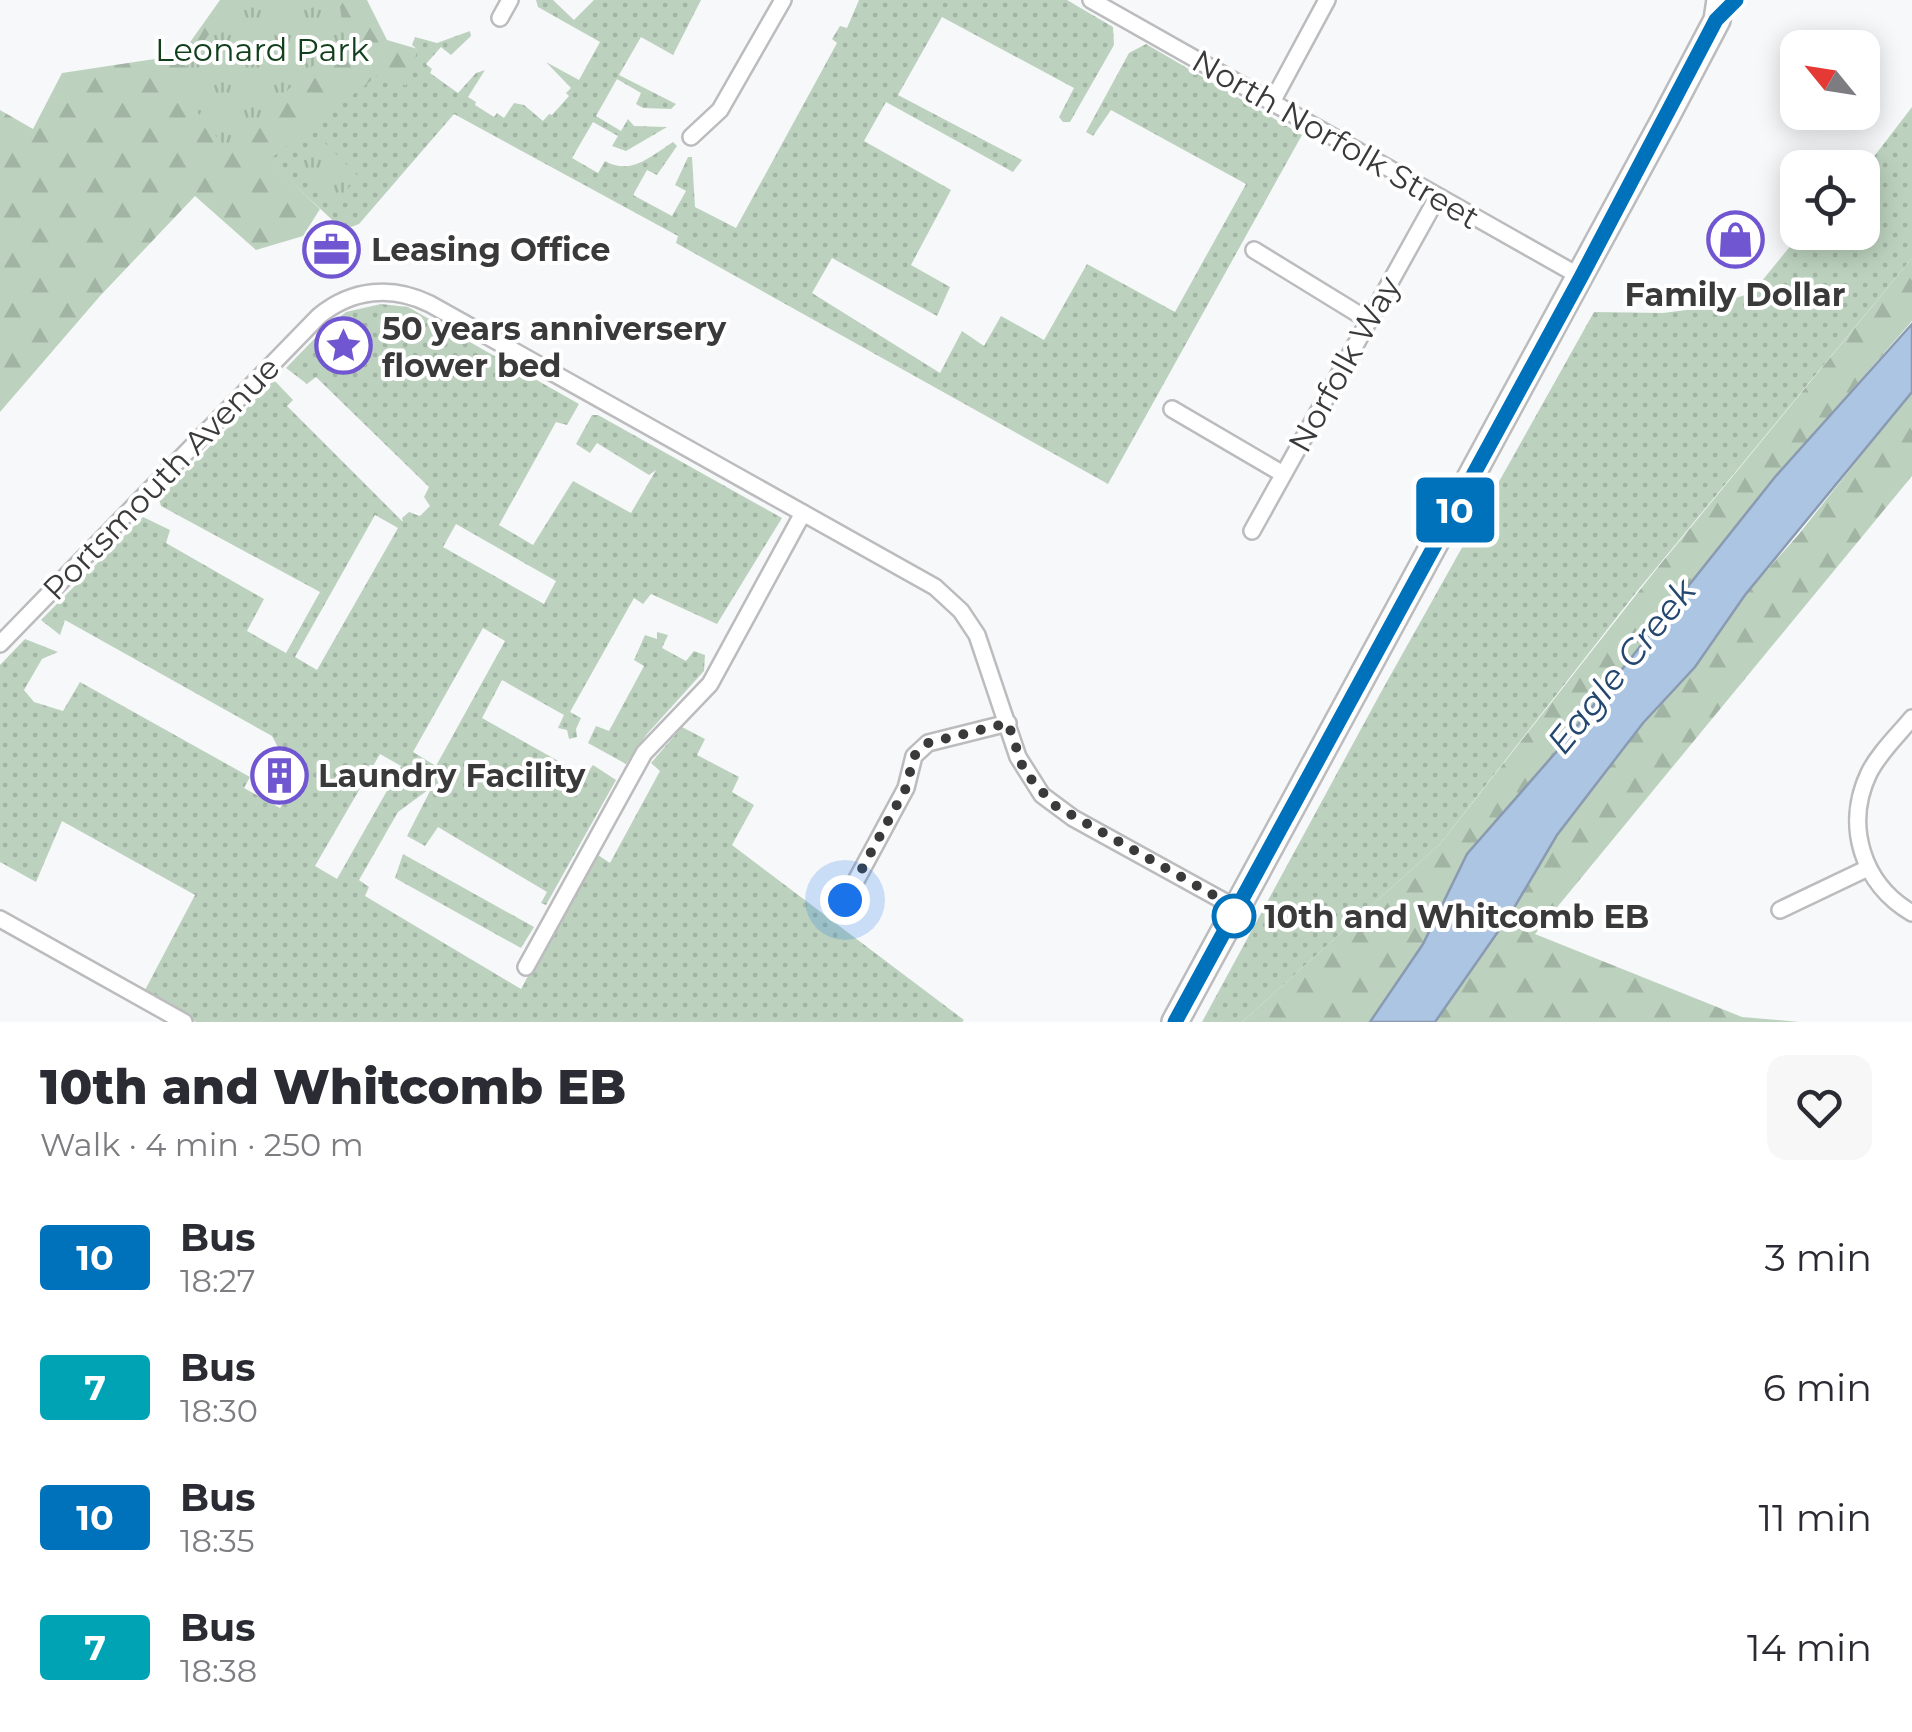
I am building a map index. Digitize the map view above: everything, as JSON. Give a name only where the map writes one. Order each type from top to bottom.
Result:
[{"type":"main road","points":[[1175,1022],[1581,277],[1718,10],[1736,0]]},
{"type":"street","points":[[500,18],[510,0]]},
{"type":"street","points":[[691,137],[720,110],[783,0]]},
{"type":"street","name":"North Norfolk Street","points":[[1091,0],[1581,277]]},
{"type":"street","points":[[1272,102],[1327,0]]},
{"type":"street","name":"Norfolk Way","points":[[1252,531],[1438,198]]},
{"type":"street","points":[[1254,250],[1368,320]]},
{"type":"street","name":"Portsmouth Avenue","points":[[0,644],[314,320],[342,300],[378,292],[404,294],[430,304],[804,513]]},
{"type":"street","points":[[1172,409],[1283,474]]},
{"type":"street","points":[[526,967],[644,754],[710,684],[804,513],[951,600],[980,641],[1024,771],[1054,805],[1238,909]]},
{"type":"street","points":[[1912,718],[1873,766],[1860,796],[1858,838],[1868,868],[1890,898],[1912,913]]},
{"type":"street","points":[[845,900],[906,788],[914,756],[920,749],[928,743],[1008,723]]},
{"type":"street","points":[[1780,910],[1868,868]]},
{"type":"street","points":[[0,919],[184,1022]]},
{"type":"green space","points":[[220,0],[367,0],[387,40],[418,49],[406,86],[382,72],[269,160],[320,209],[303,236],[256,250],[195,196],[100,296],[0,412],[0,110],[33,129],[62,73],[181,55]]},
{"type":"green space","name":"Leonard Park","points":[[233,0],[339,0],[345,43],[318,61],[226,149],[175,83]]},
{"type":"green space","points":[[536,0],[553,0],[574,20],[594,0],[701,0],[673,55],[641,37],[619,75],[676,104],[671,109],[643,108],[636,104],[641,93],[617,79],[596,116],[621,131],[628,119],[634,126],[667,127],[626,151],[612,146],[618,136],[593,122],[572,158],[598,173],[605,161],[632,165],[673,142],[677,146],[657,175],[647,170],[633,195],[672,216],[686,191],[675,185],[688,157],[692,157],[695,207],[736,228],[837,43],[832,39],[840,26],[847,28],[859,0],[1067,0],[1113,27],[1114,45],[1070,122],[1063,122],[1059,117],[1074,88],[942,17],[898,95],[1022,160],[1013,172],[886,102],[864,141],[951,190],[911,265],[950,287],[937,316],[832,258],[812,293],[940,373],[962,331],[984,346],[1001,316],[1044,340],[1087,264],[1175,312],[1246,184],[1111,110],[1093,136],[1086,132],[1129,53],[1146,44],[1302,135],[1108,484],[676,243],[678,236],[454,114],[359,224],[343,230],[268,160],[382,71],[418,50],[412,45],[415,37],[437,43],[470,31],[471,36],[451,55],[441,47],[426,64],[432,69],[430,73],[458,93],[476,73],[485,70],[468,97],[475,105],[494,117],[497,113],[504,118],[514,103],[524,105],[543,121],[569,96],[566,93],[571,88],[546,62],[579,80],[600,42],[538,7]]},
{"type":"green space","points":[[1912,107],[1912,258],[1638,590],[1440,844],[1242,1022],[1202,1022],[1594,312],[1663,313],[1702,308],[1752,293],[1787,250],[1880,250],[1879,150]]},
{"type":"green space","points":[[320,138],[359,177],[336,201],[296,161]]},
{"type":"green space","points":[[1912,258],[1912,321],[1772,481],[1551,757],[1467,854],[1423,944],[1370,1022],[1242,1022],[1440,844],[1654,572]]},
{"type":"green space","points":[[381,304],[408,307],[579,404],[567,425],[556,422],[499,525],[533,545],[573,481],[631,513],[656,470],[649,475],[597,443],[590,453],[576,444],[592,415],[782,518],[717,624],[651,594],[643,604],[634,598],[570,712],[581,718],[577,737],[569,739],[567,730],[558,728],[564,715],[502,680],[482,718],[585,776],[593,765],[616,780],[546,905],[541,903],[547,892],[438,827],[425,846],[407,836],[432,787],[398,812],[359,880],[369,887],[365,896],[521,989],[595,853],[610,863],[660,771],[651,763],[682,727],[705,739],[697,755],[739,777],[732,792],[754,805],[732,845],[962,1022],[196,1022],[144,992],[195,895],[62,821],[36,882],[0,862],[0,665],[25,639],[58,652],[42,659],[24,690],[34,702],[63,711],[80,682],[250,777],[244,788],[280,808],[304,769],[283,757],[272,736],[65,620],[60,635],[41,620],[143,517],[170,530],[166,543],[264,599],[247,631],[286,653],[320,592],[161,506],[159,499],[274,380],[293,400],[287,406],[403,522],[409,512],[420,516],[430,506],[424,497],[429,487],[316,377],[307,384],[286,368],[346,312]],"holes":[[[375,515],[398,528],[317,670],[295,657]],[[456,524],[556,581],[544,604],[443,547]],[[483,628],[505,641],[436,766],[413,752]],[[380,754],[401,766],[337,879],[315,866]]]},
{"type":"green space","points":[[1912,391],[1912,476],[1535,934],[1742,1017],[1800,1022],[1434,1022],[1511,913],[1557,835],[1643,723],[1695,667],[1745,595],[1799,534]]},
{"type":"green space","points":[[657,632],[668,635],[662,648],[686,661],[694,651],[705,655],[704,671],[647,734],[626,764],[588,743],[596,726],[609,731],[644,666],[634,660],[645,635],[657,639]]},
{"type":"green space","points":[[403,854],[534,927],[521,948],[395,878]]},
{"type":"water","name":"Eagle Creek","points":[[1912,324],[1912,392],[1745,595],[1695,667],[1643,723],[1557,835],[1511,913],[1435,1022],[1370,1022],[1423,944],[1467,854],[1557,751],[1775,477]]},
{"type":"bus line","name":"10","points":[[1175,1022],[1581,277],[1716,20],[1736,0]]},
{"type":"place","name":"Family Dollar","points":[[1735,240]]},
{"type":"place","name":"Leasing Office","points":[[332,249]]},
{"type":"place","name":"50 years anniversery flower bed","points":[[343,346]]},
{"type":"place","name":"Laundry Facility","points":[[279,775]]},
{"type":"place","name":"10th and Whitcomb EB","points":[[1234,916]]},
{"type":"route","points":[[845,900],[906,788],[914,756],[920,749],[928,743],[1008,723],[1024,771],[1042,795],[1073,818],[1238,909],[1234,916]]}]
